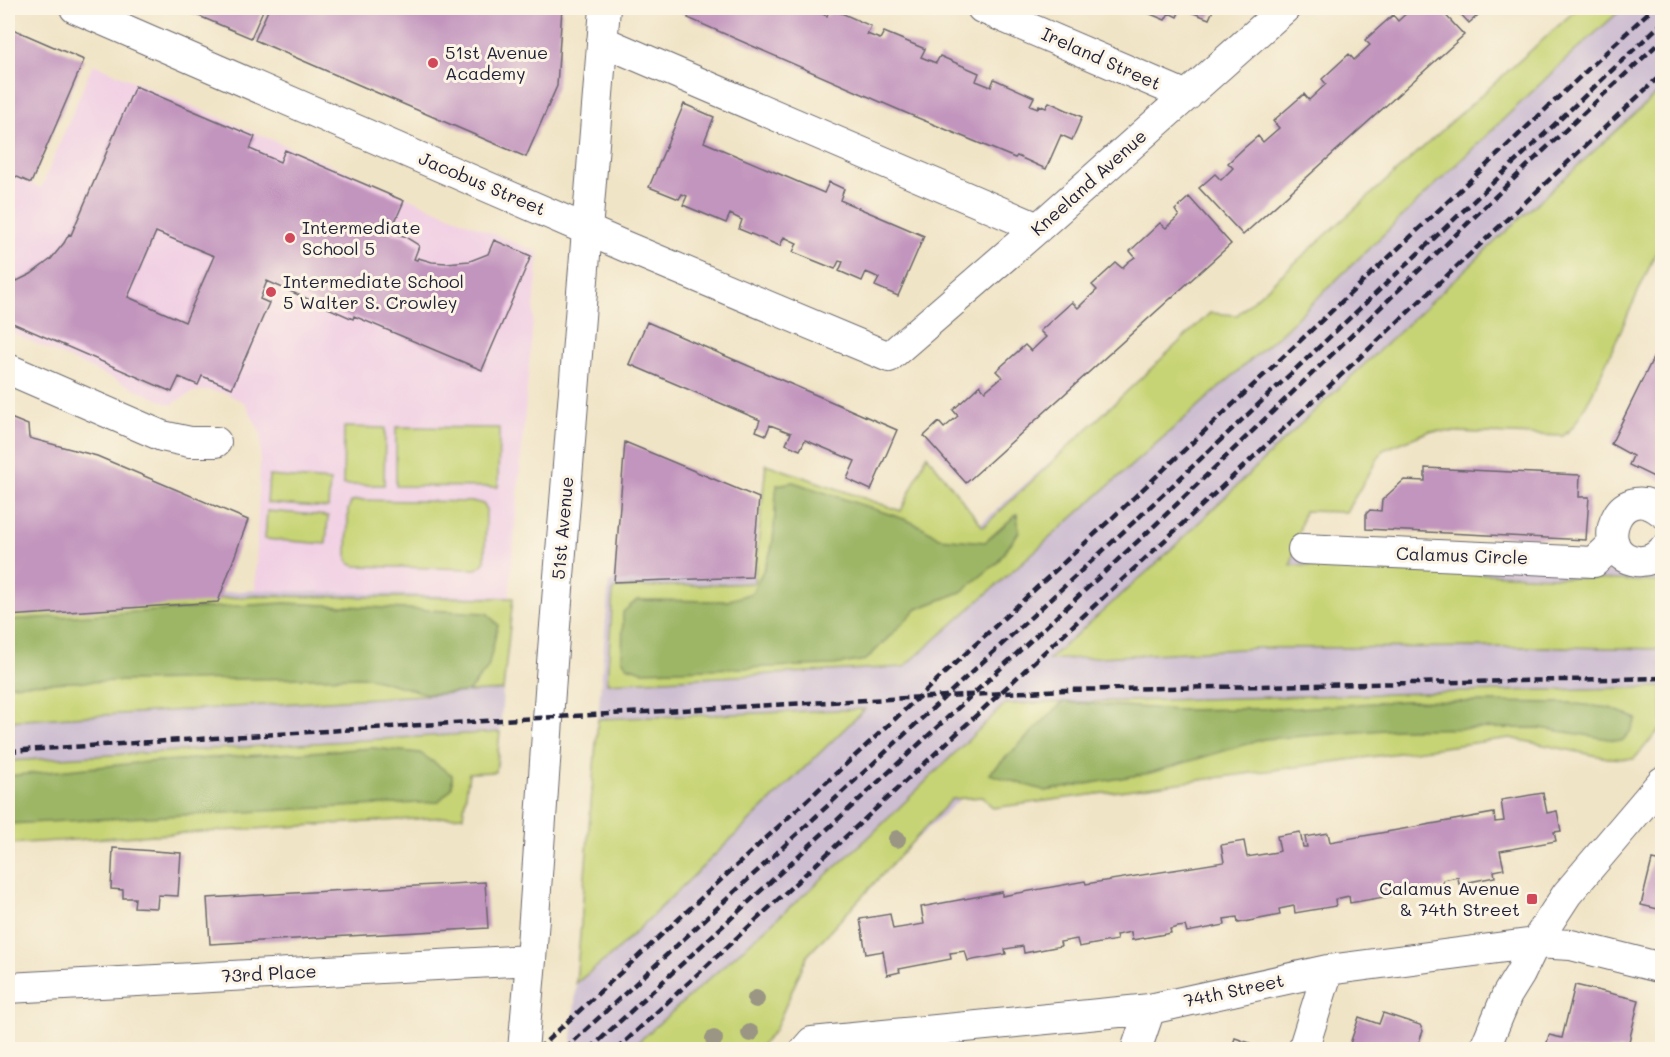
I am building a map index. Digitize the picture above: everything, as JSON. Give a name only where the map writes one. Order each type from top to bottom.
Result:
[{"type":"street","name":"Jacobus Street","points":[[75,8],[587,230],[890,357]]},
{"type":"street","name":"51st Avenue","points":[[523,1050],[605,8]]},
{"type":"street","name":"Ireland Street","points":[[982,8],[1187,96]]},
{"type":"street","name":"Kneeland Avenue","points":[[890,357],[1286,8]]},
{"type":"street","points":[[602,41],[1038,228]]},
{"type":"street","points":[[8,369],[162,436],[190,442],[216,442]]},
{"type":"street","points":[[1662,512],[1655,506],[1638,502],[1622,510],[1612,525],[1614,543],[1626,557],[1644,561],[1662,551]]},
{"type":"street","name":"Calamus Circle","points":[[1303,549],[1594,562],[1614,543]]},
{"type":"street","points":[[1484,1050],[1508,995],[1535,943],[1567,894],[1662,782]]},
{"type":"street","name":"74th Street","points":[[805,1050],[812,1042],[1150,1009],[1328,970],[1535,943],[1571,945],[1662,968]]},
{"type":"street","name":"73rd Place","points":[[8,988],[531,960]]},
{"type":"street","points":[[1303,1050],[1328,970]]},
{"type":"street","points":[[1136,1050],[1150,1009]]},
{"type":"shaded area","points":[[1591,8],[1662,8],[1662,240],[1566,427],[1393,419],[1269,533],[1662,578],[1662,711],[1506,727],[967,793],[908,847],[850,909],[709,1049],[571,1050],[609,582],[929,569],[1211,319],[1229,340]]},
{"type":"shaded area","name":"Intermediate School 5 Walter S. Crowley","points":[[93,64],[539,253],[509,597],[255,590],[261,434],[245,403],[226,393],[207,390],[193,392],[171,405],[8,331],[8,173],[41,188]]},
{"type":"shaded area","points":[[255,590],[509,597],[498,767],[459,766],[8,839],[8,610]]},
{"type":"green space","points":[[1578,8],[1623,8],[1561,64],[1281,333],[904,667],[607,683],[613,591],[616,588],[754,583],[766,464],[901,511],[927,455],[983,527],[1210,313],[1237,315]]},
{"type":"green space","points":[[1662,89],[1662,239],[1592,394],[1574,426],[1563,436],[1430,431],[1383,450],[1346,512],[1304,511],[1291,565],[1662,582],[1662,649],[1259,648],[1048,660],[1158,562],[1308,417]]},
{"type":"green space","points":[[344,427],[385,428],[384,485],[343,485]]},
{"type":"green space","points":[[396,427],[499,428],[498,487],[396,486]]},
{"type":"green space","points":[[269,476],[330,481],[328,508],[267,503]]},
{"type":"green space","points":[[793,482],[907,520],[939,538],[985,542],[1017,514],[1019,532],[997,563],[961,592],[917,609],[866,660],[834,665],[642,671],[627,666],[622,659],[623,612],[637,600],[727,601],[752,593],[771,552],[777,485]]},
{"type":"green space","points":[[356,500],[483,504],[486,508],[485,560],[476,569],[350,564],[347,559],[348,510],[351,502]]},
{"type":"green space","points":[[267,511],[328,516],[326,544],[265,539]]},
{"type":"green space","points":[[256,596],[513,598],[503,690],[8,721],[8,614]]},
{"type":"green space","points":[[285,603],[487,613],[498,625],[488,668],[468,692],[428,694],[367,677],[8,685],[8,620]]},
{"type":"green space","points":[[1662,687],[1662,727],[1634,759],[1608,758],[1510,738],[993,808],[983,797],[952,799],[807,956],[775,1030],[758,1049],[629,1050],[869,837],[1005,704]]},
{"type":"green space","points":[[1405,701],[1569,703],[1610,708],[1637,719],[1622,741],[1540,728],[1398,729],[1264,739],[1150,773],[1046,791],[989,774],[1063,702],[1178,710],[1298,708]]},
{"type":"green space","points":[[865,709],[614,953],[576,983],[598,719]]},
{"type":"green space","points":[[500,732],[496,772],[469,773],[463,816],[8,844],[8,761]]},
{"type":"green space","points":[[373,748],[420,753],[452,775],[452,788],[438,802],[8,824],[8,776],[147,762]]},
{"type":"building","points":[[180,8],[264,8],[251,38]]},
{"type":"building","name":"51st Avenue Academy","points":[[269,8],[562,8],[557,86],[526,157],[255,40]]},
{"type":"building","points":[[669,8],[812,8],[827,16],[830,8],[871,26],[867,34],[880,39],[884,32],[925,49],[921,57],[936,63],[940,56],[979,73],[976,81],[991,87],[994,79],[1034,97],[1030,105],[1046,108],[1049,102],[1082,117],[1072,140],[1061,135],[1046,169],[906,113]]},
{"type":"building","points":[[1136,8],[1181,8],[1177,17],[1169,13],[1165,20]]},
{"type":"building","points":[[1193,8],[1214,8],[1209,19],[1191,12]]},
{"type":"building","points":[[1409,8],[1439,8],[1464,35],[1243,235],[1199,188],[1215,174],[1221,180],[1233,168],[1228,163],[1244,148],[1258,136],[1263,142],[1279,128],[1273,121],[1304,94],[1309,100],[1326,84],[1322,79],[1349,54],[1354,60],[1370,45],[1365,40],[1393,15],[1398,21],[1411,9]]},
{"type":"building","points":[[1455,8],[1486,8],[1469,23]]},
{"type":"building","points":[[8,27],[84,60],[31,183],[8,173]]},
{"type":"building","name":"Intermediate School 5","points":[[135,86],[255,137],[250,149],[280,162],[285,150],[404,201],[390,233],[404,236],[419,246],[414,259],[446,263],[470,261],[488,254],[494,240],[531,256],[482,370],[354,316],[353,319],[267,281],[260,299],[269,303],[232,388],[202,376],[198,385],[179,377],[172,392],[8,321],[8,277],[17,281],[31,274],[51,259],[69,234],[71,235]],"holes":[[[156,232],[214,256],[185,322],[128,297]]]},
{"type":"building","points":[[684,104],[714,117],[704,142],[824,193],[829,182],[844,189],[840,200],[924,236],[898,296],[875,286],[879,278],[873,275],[866,272],[862,281],[839,271],[843,262],[839,261],[835,269],[793,252],[797,243],[784,237],[780,246],[739,229],[742,220],[730,214],[726,223],[683,205],[687,196],[682,194],[679,199],[649,187]]},
{"type":"building","points":[[1189,197],[1231,244],[966,483],[924,436],[939,422],[944,428],[958,416],[953,410],[980,385],[985,391],[1002,377],[996,371],[1025,345],[1031,351],[1046,337],[1040,331],[1072,302],[1078,308],[1097,290],[1092,285],[1116,263],[1122,268],[1135,257],[1130,251],[1160,223],[1166,228],[1179,216],[1175,210]]},
{"type":"building","points":[[647,322],[897,430],[871,490],[847,479],[855,461],[805,440],[800,450],[786,444],[791,433],[770,425],[766,435],[756,431],[760,420],[629,364]]},
{"type":"building","points":[[1662,340],[1662,481],[1629,465],[1633,456],[1611,444]]},
{"type":"building","points":[[8,417],[28,425],[29,438],[97,456],[248,520],[218,602],[8,616]]},
{"type":"building","points":[[625,442],[759,498],[752,577],[614,582]]},
{"type":"building","points":[[1425,468],[1580,475],[1579,497],[1589,497],[1586,540],[1366,529],[1366,514],[1370,510],[1381,511],[1382,500],[1404,480],[1425,481]]},
{"type":"building","points":[[1543,793],[1547,813],[1557,811],[1561,831],[1554,832],[1556,841],[1500,851],[1504,869],[1494,871],[1495,877],[1459,884],[1458,877],[1443,880],[1444,887],[1403,894],[1402,887],[1389,889],[1390,896],[1350,903],[1349,896],[1335,899],[1336,906],[1295,913],[1294,906],[1279,909],[1280,915],[1238,923],[1237,917],[1224,919],[1225,925],[1187,932],[1185,926],[1178,927],[1170,929],[1171,933],[1132,940],[1131,932],[1116,935],[1117,940],[1079,947],[1077,939],[1060,942],[1061,946],[1024,953],[1023,946],[1005,949],[1006,954],[968,961],[965,951],[950,953],[951,959],[899,969],[900,972],[887,975],[883,951],[866,954],[860,919],[890,914],[893,929],[924,924],[921,907],[1002,892],[1002,896],[1085,881],[1086,884],[1224,862],[1221,845],[1244,841],[1247,857],[1277,852],[1280,851],[1277,836],[1300,832],[1303,847],[1307,847],[1305,837],[1328,833],[1330,842],[1494,813],[1495,822],[1504,821],[1501,800]]},
{"type":"building","points":[[113,848],[181,853],[178,896],[158,895],[157,908],[134,907],[135,898],[123,898],[123,890],[111,889]]},
{"type":"building","points":[[1652,860],[1662,862],[1662,910],[1641,905]]},
{"type":"building","points":[[485,882],[488,928],[210,944],[207,898]]},
{"type":"building","points":[[1575,985],[1639,1000],[1627,1050],[1545,1050],[1549,1035],[1562,1038]]},
{"type":"building","points":[[1383,1013],[1420,1025],[1423,1031],[1417,1047],[1414,1046],[1413,1050],[1348,1050],[1359,1017],[1379,1024]]},
{"type":"building","points":[[1235,1038],[1250,1043],[1248,1050],[1231,1050]]},
{"type":"railway","points":[[537,1050],[1124,507],[1653,8]]},
{"type":"railway","points":[[564,1050],[1137,519],[1662,23]]},
{"type":"railway","points":[[589,1050],[1151,529],[1527,166],[1662,40]]},
{"type":"railway","points":[[616,1050],[1662,74]]},
{"type":"railway","points":[[8,751],[501,720],[1065,690],[1662,678]]},
{"type":"place","name":"51st Avenue Academy","points":[[433,63]]},
{"type":"place","name":"Intermediate School 5","points":[[290,238]]},
{"type":"place","name":"Intermediate School 5 Walter S. Crowley","points":[[271,292]]},
{"type":"place","name":"Calamus Avenue & 74th Street","points":[[1532,899]]}]
